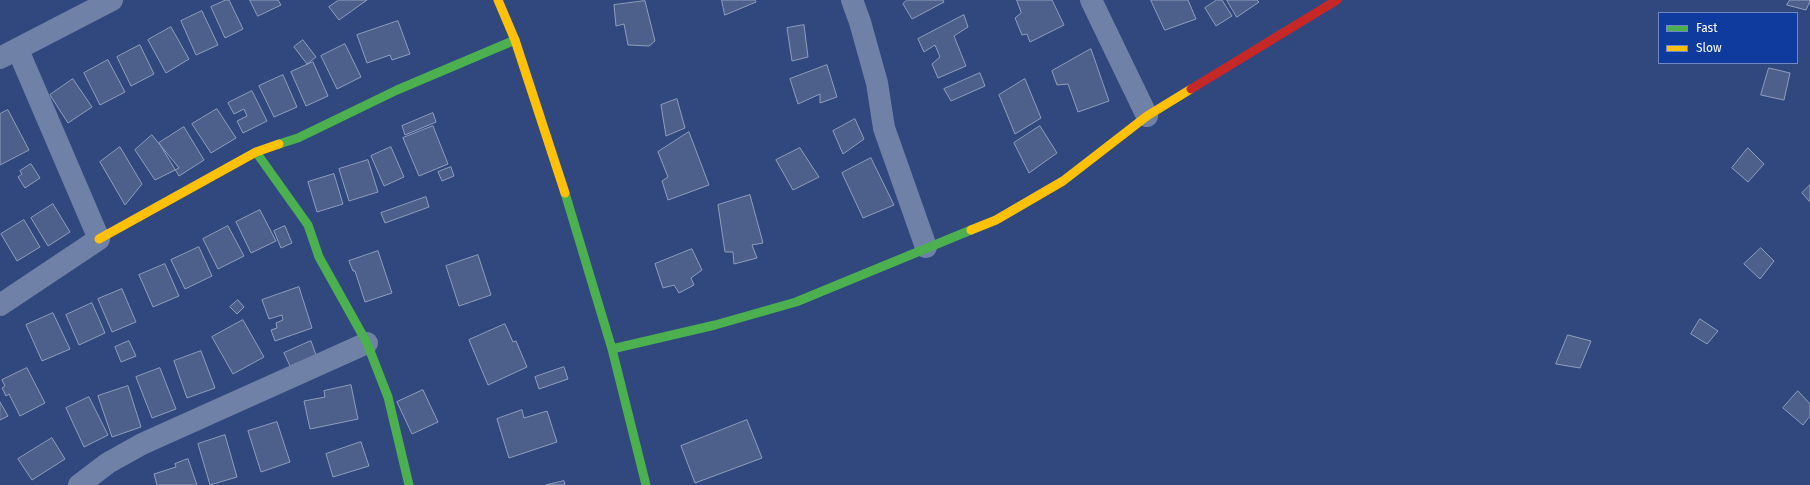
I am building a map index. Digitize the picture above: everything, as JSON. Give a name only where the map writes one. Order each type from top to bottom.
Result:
[{"type":"street","points":[[99,239],[9,54],[112,0]]},
{"type":"street","points":[[498,0],[515,40],[570,208],[612,349],[646,485]]},
{"type":"street","points":[[852,0],[860,22],[877,83],[884,128],[926,247]]},
{"type":"street","points":[[1091,0],[1147,116]]},
{"type":"street","points":[[612,349],[715,325],[796,302],[926,247],[996,220],[1063,181],[1147,116],[1337,0]]},
{"type":"street","points":[[0,305],[99,239],[256,152],[298,138],[397,90],[515,40]]},
{"type":"street","points":[[256,152],[281,185],[308,225],[319,257],[367,343],[388,396],[409,485]]},
{"type":"street","points":[[79,485],[108,463],[142,444],[367,343]]},
{"type":"building","points":[[229,0],[243,29],[225,38],[211,7]]},
{"type":"building","points":[[250,0],[278,0],[281,5],[258,16]]},
{"type":"building","points":[[339,0],[367,0],[339,20],[329,7]]},
{"type":"building","points":[[722,0],[755,0],[756,2],[725,15]]},
{"type":"building","points":[[907,0],[943,0],[944,2],[912,19],[903,4]]},
{"type":"building","points":[[1017,0],[1052,0],[1064,25],[1030,42],[1027,34],[1022,35],[1015,18],[1021,13]]},
{"type":"building","points":[[1151,0],[1188,0],[1196,19],[1165,30]]},
{"type":"building","points":[[1217,0],[1222,0],[1232,16],[1216,26],[1205,8]]},
{"type":"building","points":[[1227,0],[1257,0],[1259,2],[1237,17]]},
{"type":"building","points":[[1790,0],[1810,1],[1806,10],[1787,5]]},
{"type":"building","points":[[645,1],[655,41],[649,46],[628,45],[624,24],[616,26],[614,5]]},
{"type":"building","points":[[202,11],[218,45],[196,55],[181,21]]},
{"type":"building","points":[[964,15],[968,27],[954,36],[966,66],[938,78],[932,64],[940,57],[935,45],[924,52],[918,39]]},
{"type":"building","points":[[398,21],[410,54],[392,60],[390,55],[367,63],[357,35]]},
{"type":"building","points":[[804,25],[808,57],[792,61],[787,28]]},
{"type":"building","points":[[171,27],[189,59],[166,73],[148,40]]},
{"type":"building","points":[[303,40],[316,57],[307,64],[294,47]]},
{"type":"building","points":[[345,44],[361,77],[337,89],[321,56]]},
{"type":"building","points":[[140,45],[154,74],[131,86],[117,57]]},
{"type":"building","points":[[1091,49],[1109,101],[1078,112],[1068,84],[1057,85],[1052,71]]},
{"type":"building","points":[[108,60],[125,92],[100,105],[84,73]]},
{"type":"building","points":[[313,62],[328,96],[306,106],[291,72]]},
{"type":"building","points":[[827,65],[837,97],[820,103],[820,94],[798,104],[790,79]]},
{"type":"building","points":[[1769,68],[1790,73],[1784,100],[1761,95]]},
{"type":"building","points":[[980,73],[985,86],[951,101],[944,89]]},
{"type":"building","points":[[283,75],[297,107],[274,117],[259,86]]},
{"type":"building","points":[[73,79],[92,107],[68,123],[50,95]]},
{"type":"building","points":[[1025,79],[1041,118],[1015,134],[999,95]]},
{"type":"building","points":[[252,91],[267,121],[243,133],[237,121],[247,116],[244,109],[234,114],[228,103]]},
{"type":"building","points":[[677,99],[685,128],[666,136],[661,105]]},
{"type":"building","points":[[217,109],[236,138],[211,153],[192,124]]},
{"type":"building","points":[[8,110],[29,150],[0,165],[0,114]]},
{"type":"building","points":[[433,113],[436,122],[405,135],[402,126]]},
{"type":"building","points":[[855,119],[864,139],[843,154],[833,131]]},
{"type":"building","points":[[433,126],[448,164],[419,176],[403,138]]},
{"type":"building","points":[[1040,126],[1057,153],[1029,173],[1014,143]]},
{"type":"building","points":[[184,127],[204,160],[179,176],[159,143]]},
{"type":"building","points":[[689,132],[709,185],[668,200],[662,181],[668,177],[658,152]]},
{"type":"building","points":[[152,135],[179,168],[155,180],[135,150]]},
{"type":"building","points":[[120,147],[142,184],[125,205],[100,162]]},
{"type":"building","points":[[391,147],[404,177],[384,186],[371,156]]},
{"type":"building","points":[[800,148],[819,177],[793,190],[776,160]]},
{"type":"building","points":[[1748,148],[1764,164],[1748,182],[1732,168]]},
{"type":"building","points":[[871,158],[894,205],[863,218],[842,173]]},
{"type":"building","points":[[368,160],[378,192],[349,201],[339,169]]},
{"type":"building","points":[[31,164],[40,178],[25,188],[18,177],[22,174],[20,171]]},
{"type":"building","points":[[451,167],[454,176],[442,181],[438,172]]},
{"type":"building","points":[[334,174],[343,204],[317,212],[308,182]]},
{"type":"building","points":[[1810,185],[1810,202],[1802,193]]},
{"type":"building","points":[[750,195],[763,243],[752,245],[757,258],[734,264],[733,252],[725,252],[718,205]]},
{"type":"building","points":[[426,197],[429,207],[385,223],[381,213]]},
{"type":"building","points":[[53,204],[70,232],[48,246],[31,218]]},
{"type":"building","points":[[260,210],[276,241],[251,253],[236,222]]},
{"type":"building","points":[[24,220],[40,247],[17,261],[1,234]]},
{"type":"building","points":[[228,226],[244,256],[218,269],[203,239]]},
{"type":"building","points":[[285,226],[292,243],[281,248],[274,231]]},
{"type":"building","points":[[199,247],[212,276],[185,289],[171,260]]},
{"type":"building","points":[[1761,248],[1774,261],[1760,279],[1744,264]]},
{"type":"building","points":[[692,249],[702,270],[691,278],[694,285],[679,293],[674,285],[663,288],[655,264]]},
{"type":"building","points":[[378,251],[392,293],[365,302],[355,271],[353,271],[349,261]]},
{"type":"building","points":[[478,255],[491,295],[459,306],[446,266]]},
{"type":"building","points":[[165,264],[179,296],[153,307],[139,275]]},
{"type":"building","points":[[299,287],[312,328],[275,341],[271,330],[277,328],[276,323],[283,320],[282,315],[269,319],[262,300]]},
{"type":"building","points":[[122,289],[136,322],[112,332],[98,299]]},
{"type":"building","points":[[238,300],[244,307],[237,314],[230,307]]},
{"type":"building","points":[[92,303],[105,333],[79,345],[66,315]]},
{"type":"building","points":[[53,313],[70,349],[42,361],[26,325]]},
{"type":"building","points":[[1700,319],[1718,331],[1707,344],[1691,334]]},
{"type":"building","points":[[243,320],[264,357],[233,374],[212,337]]},
{"type":"building","points":[[505,324],[513,342],[516,341],[527,367],[488,385],[469,340]]},
{"type":"building","points":[[1568,335],[1591,341],[1580,368],[1556,364]]},
{"type":"building","points":[[129,341],[136,356],[121,362],[115,347]]},
{"type":"building","points":[[311,341],[316,355],[290,366],[284,353]]},
{"type":"building","points":[[201,351],[215,388],[187,398],[174,361]]},
{"type":"building","points":[[564,367],[568,379],[539,389],[535,377]]},
{"type":"building","points":[[27,368],[45,403],[20,416],[9,394],[6,396],[2,388],[5,386],[2,380]]},
{"type":"building","points":[[160,368],[176,409],[152,418],[136,377]]},
{"type":"building","points":[[351,385],[358,419],[310,429],[304,401],[325,397],[324,391]]},
{"type":"building","points":[[128,386],[141,427],[112,437],[98,396]]},
{"type":"building","points":[[423,390],[438,422],[412,434],[397,402]]},
{"type":"building","points":[[1798,391],[1810,404],[1810,416],[1803,425],[1783,408]]},
{"type":"building","points":[[89,397],[108,435],[84,447],[66,408]]},
{"type":"building","points":[[0,402],[8,416],[0,420]]},
{"type":"building","points":[[522,410],[524,418],[547,411],[557,442],[509,458],[497,419]]},
{"type":"building","points":[[747,420],[762,458],[695,483],[681,446]]},
{"type":"building","points":[[277,422],[290,462],[261,472],[248,431]]},
{"type":"building","points":[[225,435],[237,477],[210,485],[198,444]]},
{"type":"building","points":[[52,438],[65,459],[32,480],[18,459]]},
{"type":"building","points":[[361,442],[369,466],[333,477],[326,454]]},
{"type":"building","points":[[188,459],[197,485],[157,485],[154,474],[176,467],[175,464]]},
{"type":"building","points":[[564,481],[565,485],[546,485]]},
{"type":"traffic: fast","points":[[279,144],[298,138],[397,90],[515,40]]},
{"type":"traffic: fast","points":[[256,152],[308,225],[319,257],[367,343],[388,397],[409,485]]},
{"type":"traffic: fast","points":[[565,193],[612,349],[646,485]]},
{"type":"traffic: fast","points":[[612,349],[715,325],[796,302],[971,230]]},
{"type":"traffic: slow","points":[[498,0],[515,40],[565,193]]},
{"type":"traffic: slow","points":[[971,230],[996,220],[1063,181],[1147,116],[1191,89]]},
{"type":"traffic: slow","points":[[99,239],[256,152],[279,144]]},
{"type":"traffic: jam","points":[[1191,89],[1337,0]]}]
